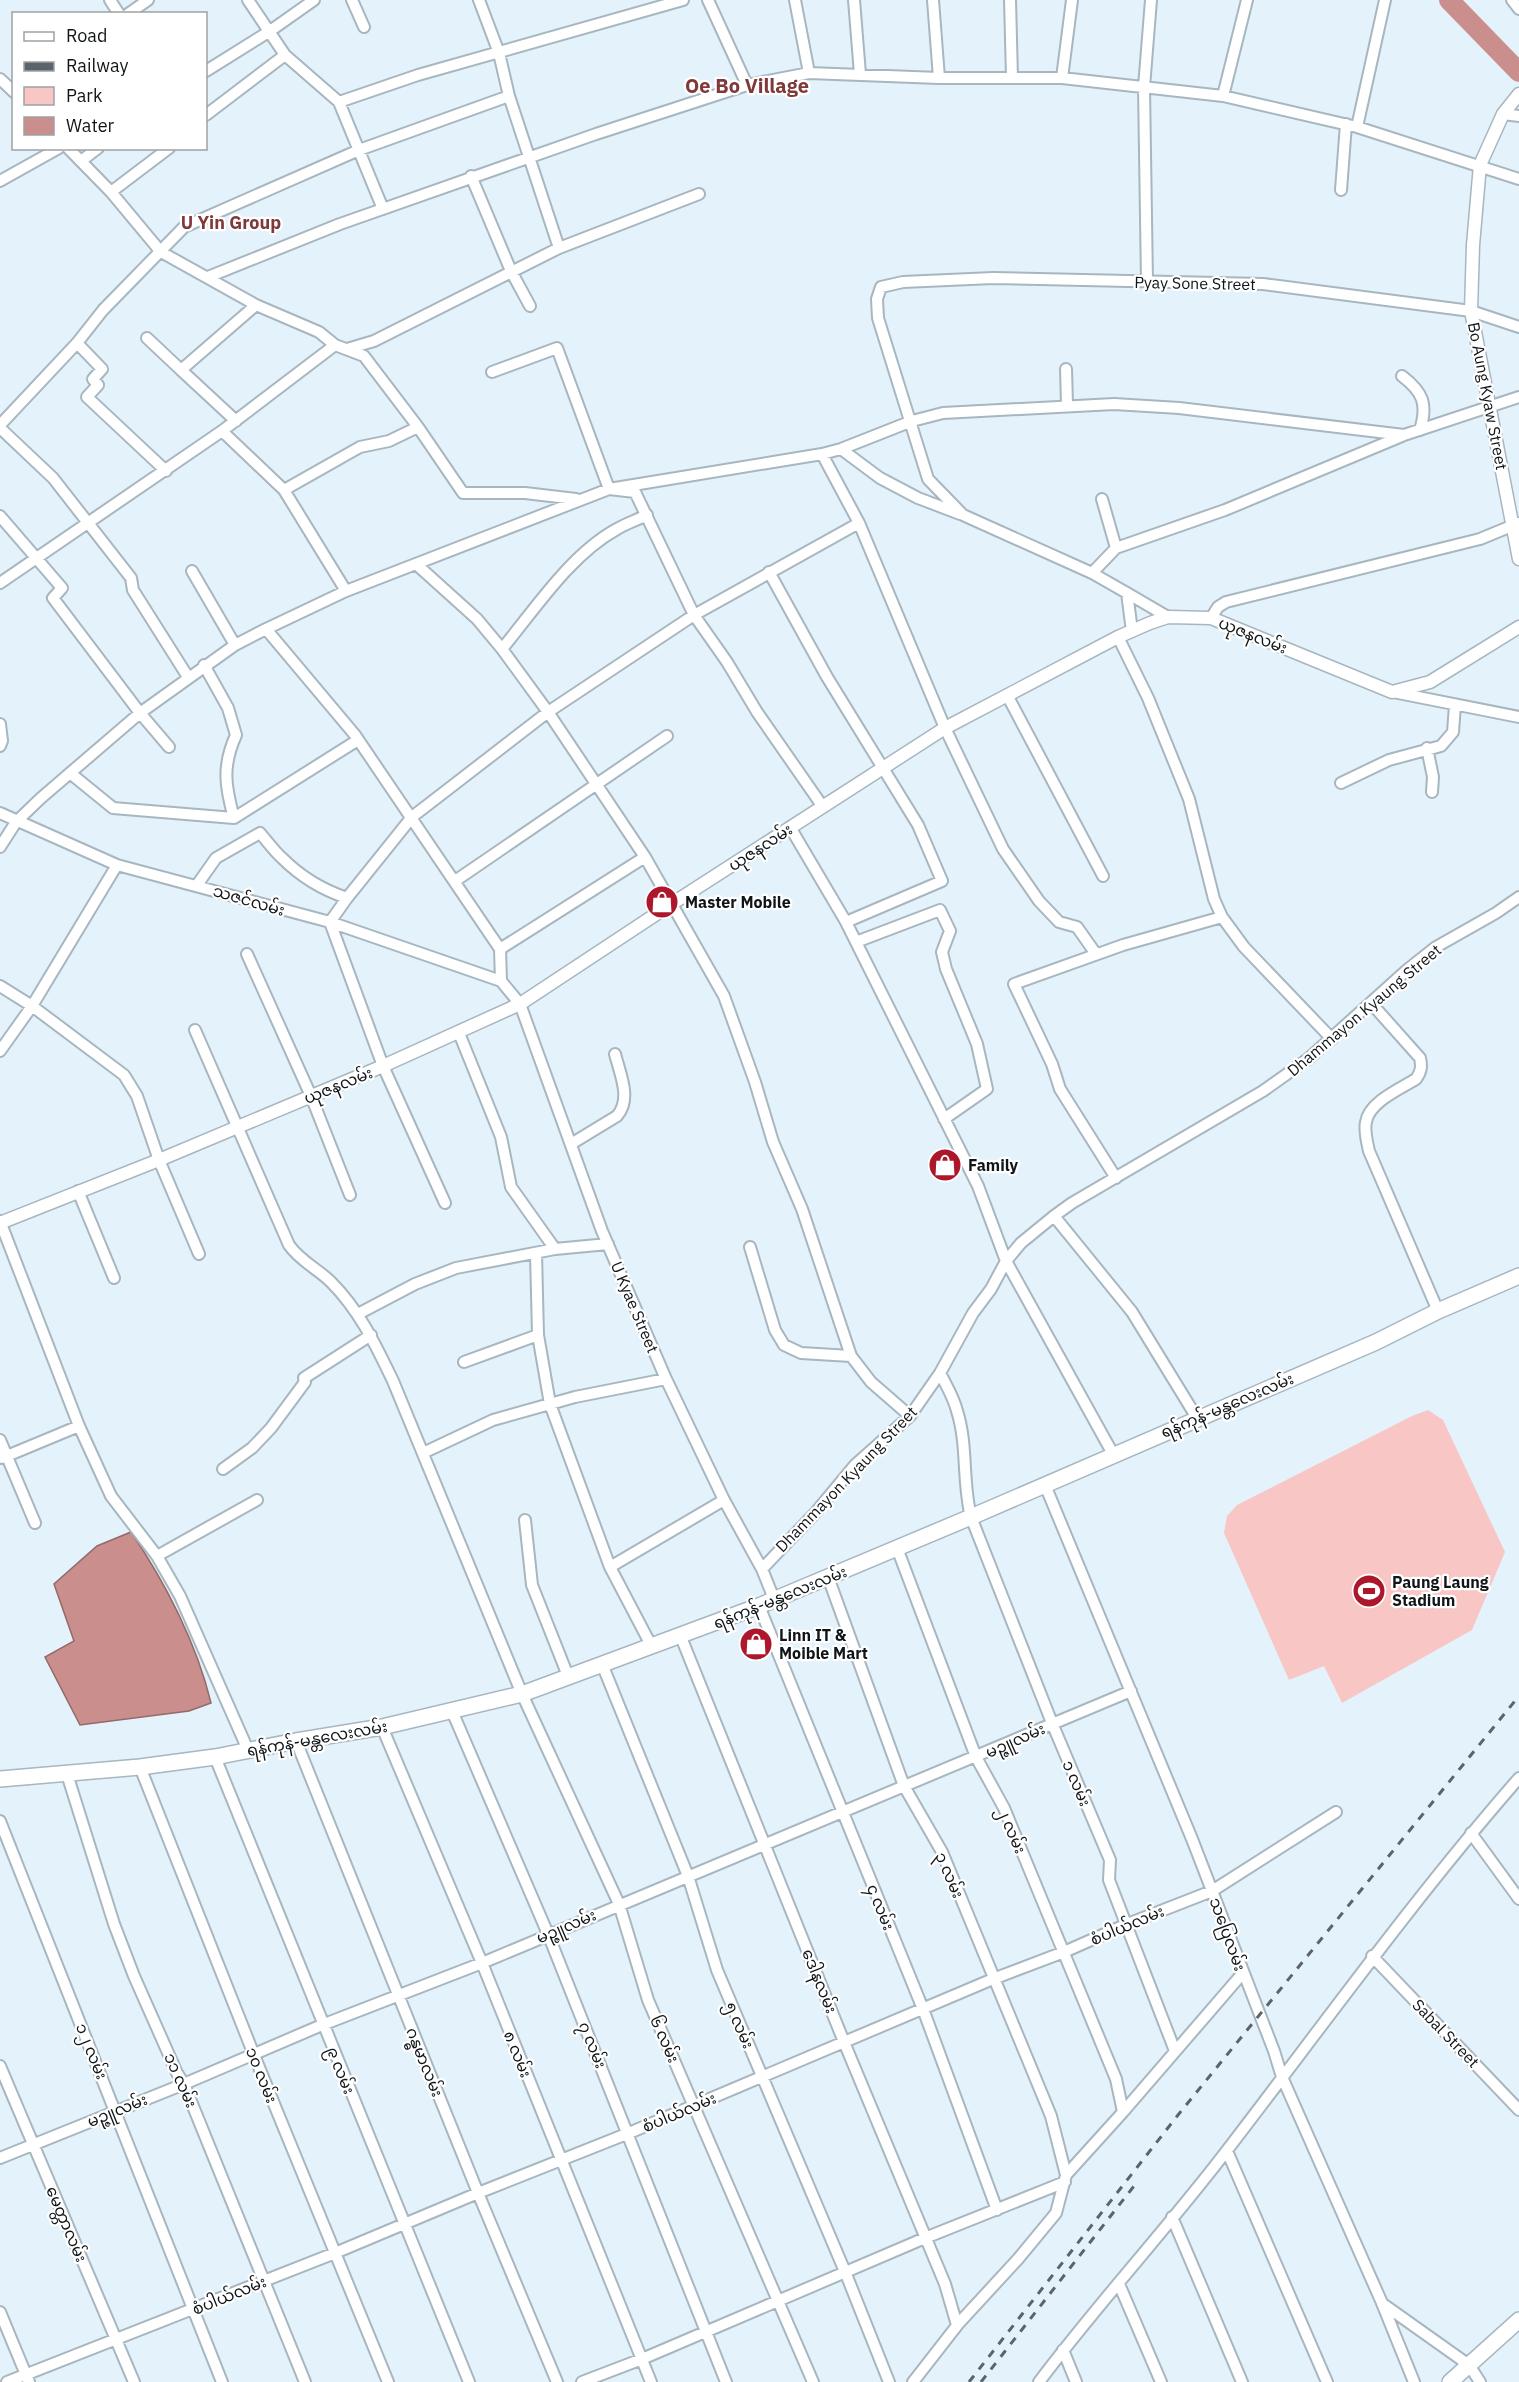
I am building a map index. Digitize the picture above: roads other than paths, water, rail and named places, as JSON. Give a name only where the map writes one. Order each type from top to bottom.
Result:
[{"type":"main road","name":"ရန်ကုန်-မန္တလေးလမ်း","points":[[0,1779],[214,1758],[381,1727],[522,1694],[759,1606],[1376,1342],[1438,1311],[1519,1276]]},
{"type":"main road","points":[[1450,2382],[1519,2320]]},
{"type":"street","points":[[131,12],[148,0]]},
{"type":"street","points":[[248,0],[285,55],[339,102],[383,209]]},
{"type":"street","points":[[207,70],[270,32],[314,0]]},
{"type":"street","points":[[352,0],[364,27]]},
{"type":"street","points":[[479,0],[499,53],[509,96],[559,248]]},
{"type":"street","points":[[339,102],[418,75],[683,0]]},
{"type":"street","points":[[708,0],[747,85]]},
{"type":"street","points":[[795,0],[808,73]]},
{"type":"street","points":[[854,0],[860,74]]},
{"type":"street","points":[[933,0],[939,78]]},
{"type":"street","points":[[1010,0],[1012,78]]},
{"type":"street","points":[[1062,78],[1072,0]]},
{"type":"street","points":[[1147,282],[1144,87],[1151,0]]},
{"type":"street","points":[[1223,96],[1247,0]]},
{"type":"street","points":[[1341,190],[1351,126],[1385,0]]},
{"type":"street","points":[[1512,0],[1519,9]]},
{"type":"street","points":[[207,114],[285,55]]},
{"type":"street","points":[[208,277],[340,224],[471,176],[747,85],[808,73],[939,78],[1062,78],[1223,96],[1351,126],[1519,179]]},
{"type":"street","points":[[0,79],[12,90]]},
{"type":"street","name":"Bo Aung Kyaw Street","points":[[1517,95],[1503,114],[1480,165],[1473,245],[1471,310],[1516,525],[1519,559]]},
{"type":"street","points":[[188,676],[133,590],[131,578],[52,478],[0,426],[77,343],[103,310],[184,227],[359,150],[509,96]]},
{"type":"street","points":[[1503,114],[1519,116]]},
{"type":"street","points":[[0,181],[55,150]]},
{"type":"street","points":[[70,150],[111,192],[162,252],[256,305],[319,332],[335,345],[363,356],[418,427],[463,493],[525,493],[580,499]]},
{"type":"street","points":[[81,161],[95,150]]},
{"type":"street","points":[[111,192],[166,150]]},
{"type":"street","points":[[471,176],[511,271],[530,306]]},
{"type":"street","points":[[347,349],[374,341],[559,248],[699,194]]},
{"type":"street","name":"Pyay Sone Street","points":[[912,421],[878,318],[877,299],[881,287],[903,282],[993,278],[1263,284],[1471,310],[1519,327]]},
{"type":"street","points":[[181,370],[256,305]]},
{"type":"street","points":[[147,338],[236,421]]},
{"type":"street","points":[[77,343],[102,369],[93,379],[98,385],[87,397],[166,471]]},
{"type":"street","points":[[0,583],[166,471],[335,345]]},
{"type":"street","points":[[492,372],[557,348],[609,489]]},
{"type":"street","points":[[1066,369],[1067,405]]},
{"type":"street","points":[[1402,376],[1417,388],[1424,405],[1424,416],[1420,429]]},
{"type":"street","points":[[1092,573],[1116,548],[1226,510],[1420,429],[1491,408],[1519,397]]},
{"type":"street","points":[[0,847],[16,822],[70,773],[140,713],[188,676],[235,645],[346,591],[609,489],[822,454],[841,449],[912,421],[944,413],[1114,404],[1179,408],[1404,435]]},
{"type":"street","points":[[912,421],[928,479],[963,515]]},
{"type":"street","points":[[284,490],[360,447],[389,441],[418,427]]},
{"type":"street","points":[[222,431],[284,490],[346,591]]},
{"type":"street","points":[[841,449],[880,478],[918,498],[963,515],[1092,573],[1168,617]]},
{"type":"street","points":[[822,454],[859,523],[945,728],[1008,857],[1038,902],[1059,922],[1077,927],[1096,954]]},
{"type":"street","points":[[609,489],[635,492],[694,615],[727,662],[757,712],[823,807]]},
{"type":"street","points":[[1102,499],[1116,548]]},
{"type":"street","points":[[502,649],[554,584],[581,557],[616,529],[647,515]]},
{"type":"street","points":[[0,516],[62,588],[53,598],[140,713],[169,747]]},
{"type":"street","points":[[445,1203],[383,1066],[330,922],[412,817],[548,712],[694,615],[859,523]]},
{"type":"street","points":[[1211,618],[1218,607],[1226,602],[1480,539],[1516,525]]},
{"type":"street","points":[[416,564],[477,619],[502,649],[548,712],[645,857],[670,905],[724,996],[755,1082],[773,1142],[802,1209],[851,1356],[871,1383],[910,1416]]},
{"type":"street","points":[[192,572],[235,645]]},
{"type":"street","points":[[770,572],[827,677],[918,825],[942,881],[846,922]]},
{"type":"street","points":[[1126,593],[1132,631]]},
{"type":"street","name":"ယုဇနလမ်း","points":[[0,1222],[159,1160],[383,1066],[520,1004],[790,827],[884,770],[945,728],[1118,637],[1168,617],[1211,618],[1392,692]]},
{"type":"street","points":[[1392,692],[1430,682],[1519,627]]},
{"type":"street","points":[[266,629],[358,740],[455,881],[500,949],[501,981]]},
{"type":"street","points":[[1118,637],[1148,698],[1189,799],[1215,899],[1222,917],[1244,947],[1332,1039]]},
{"type":"street","points":[[204,665],[228,708],[236,735],[229,750],[225,786],[234,818]]},
{"type":"street","points":[[1392,692],[1519,717]]},
{"type":"street","points":[[1007,695],[1103,876]]},
{"type":"street","points":[[1341,783],[1389,760],[1441,746],[1453,732],[1455,705]]},
{"type":"street","points":[[0,724],[0,746]]},
{"type":"street","points":[[455,881],[666,736]]},
{"type":"street","points":[[70,773],[113,808],[234,818],[358,740]]},
{"type":"street","points":[[1427,748],[1433,777],[1432,792]]},
{"type":"street","name":"သဇင်လမ်း","points":[[0,813],[117,865],[330,922],[501,981]]},
{"type":"street","points":[[790,827],[846,922],[978,1185],[1006,1261],[1113,1454]]},
{"type":"street","points":[[197,885],[216,858],[260,833],[281,858],[294,868],[331,892],[347,898]]},
{"type":"street","points":[[500,949],[645,857]]},
{"type":"street","points":[[0,1051],[32,1006],[117,865]]},
{"type":"street","name":"Dhammayon Kyaung Street","points":[[762,1569],[816,1512],[855,1465],[910,1416],[940,1373],[973,1313],[991,1289],[1006,1261],[1021,1243],[1072,1203],[1263,1091],[1308,1059],[1436,947],[1496,913],[1519,897]]},
{"type":"street","points":[[856,942],[940,910],[950,931],[942,952],[946,969],[977,1044],[987,1089],[944,1119]]},
{"type":"street","points":[[1116,1178],[1060,1089],[1052,1064],[1014,984],[1096,954],[1222,917]]},
{"type":"street","points":[[247,954],[311,1096],[350,1195]]},
{"type":"street","name":"U Kyae Street","points":[[501,981],[520,1004],[608,1244],[666,1379],[724,1500],[762,1569],[774,1599]]},
{"type":"street","points":[[0,986],[32,1006],[124,1075],[137,1096],[159,1160],[199,1254]]},
{"type":"street","points":[[1371,1003],[1420,1058],[1422,1066],[1416,1079],[1378,1104],[1370,1113],[1366,1121],[1366,1133],[1369,1150],[1438,1311]]},
{"type":"street","name":"၆ လမ်း","points":[[195,1030],[289,1245],[295,1255],[331,1281],[358,1314],[371,1335],[393,1382],[522,1694],[620,1904],[648,2000],[813,2382]]},
{"type":"street","points":[[459,1033],[501,1137],[511,1187],[555,1249]]},
{"type":"street","points":[[571,1144],[621,1112],[625,1096],[615,1054]]},
{"type":"street","points":[[78,1191],[114,1278]]},
{"type":"street","points":[[1054,1216],[1132,1312],[1197,1418]]},
{"type":"street","points":[[0,1222],[79,1426],[111,1496],[157,1556],[180,1596],[248,1750]]},
{"type":"street","points":[[358,1314],[435,1275],[456,1268],[555,1249],[608,1244]]},
{"type":"street","points":[[750,1246],[775,1330],[784,1346],[801,1353],[851,1356]]},
{"type":"street","points":[[536,1253],[538,1335],[550,1404],[610,1567],[652,1647]]},
{"type":"street","points":[[223,1469],[252,1448],[271,1428],[305,1382],[304,1378],[371,1335]]},
{"type":"street","points":[[464,1362],[538,1335]]},
{"type":"street","name":"၁ လမ်း","points":[[940,1373],[957,1410],[962,1434],[965,1496],[971,1517],[1052,1723],[1110,1860],[1109,1880],[1175,2051]]},
{"type":"street","points":[[423,1453],[493,1420],[550,1404],[666,1379]]},
{"type":"street","points":[[3,1457],[79,1426]]},
{"type":"street","points":[[0,1440],[3,1457],[35,1523]]},
{"type":"street","name":"သပြေလမ်း","points":[[1045,1485],[1212,1891],[1282,2077],[1382,2303],[1414,2382]]},
{"type":"street","points":[[157,1556],[257,1500]]},
{"type":"street","points":[[610,1567],[724,1500]]},
{"type":"street","points":[[525,1520],[532,1585],[568,1676]]},
{"type":"street","name":"၂ လမ်း","points":[[897,1548],[976,1757],[1004,1808],[1116,2079],[1123,2112]]},
{"type":"street","name":"၃ လမ်း","points":[[828,1577],[904,1785],[942,1852],[1051,2116],[1066,2179]]},
{"type":"street","name":"၄ လမ်း","points":[[759,1606],[923,2009],[997,2210]]},
{"type":"street","name":"ဒေါနလမ်း","points":[[681,1636],[844,2042],[945,2284],[957,2325]]},
{"type":"street","name":"၅ လမ်း","points":[[602,1664],[688,1876],[717,1970],[846,2274],[889,2382]]},
{"type":"street","name":"မဉ္ဇူလမ်း","points":[[0,2158],[184,2084],[322,2025],[482,1963],[1131,1691]]},
{"type":"street","name":"၇ လမ်း","points":[[452,1711],[548,1934],[708,2331],[726,2382]]},
{"type":"street","name":"၈ လမ်း","points":[[381,1727],[482,1963],[651,2382]]},
{"type":"street","name":"ဂန္ဓမာလမ်း","points":[[296,1741],[478,2193],[557,2382]]},
{"type":"street","name":"၉ လမ်း","points":[[214,1758],[469,2382]]},
{"type":"street","name":"၁၀ လမ်း","points":[[140,1767],[254,2055],[388,2382]]},
{"type":"street","name":"၁၁ လမ်း","points":[[67,1774],[114,1924],[134,1976],[184,2084],[305,2382]]},
{"type":"street","points":[[1039,2382],[1227,2151],[1372,1956],[1471,1833],[1519,1778]]},
{"type":"street","name":"စံပါယ်လမ်း","points":[[7,2382],[27,2378],[116,2339],[335,2253],[629,2133],[993,1979],[1212,1891],[1336,1812]]},
{"type":"street","name":"၁၂ လမ်း","points":[[0,1821],[222,2382]]},
{"type":"street","points":[[1471,1833],[1519,1899]]},
{"type":"street","name":"Sabal Street","points":[[1372,1956],[1519,2110]]},
{"type":"street","points":[[913,2382],[957,2325],[1018,2259],[1056,2213],[1066,2179],[1242,1974]]},
{"type":"street","name":"မေတ္တာလမ်း","points":[[0,2066],[134,2382]]},
{"type":"street","points":[[1227,2151],[1327,2382]]},
{"type":"street","points":[[582,2382],[846,2274],[1066,2179]]},
{"type":"street","points":[[1172,2217],[1242,2382]]},
{"type":"street","points":[[1119,2284],[1161,2382]]},
{"type":"street","points":[[1382,2303],[1469,2365],[1480,2382]]},
{"type":"street","points":[[0,2312],[27,2378]]},
{"type":"street","points":[[1063,2350],[1076,2382]]},
{"type":"water","points":[[131,1532],[178,1614],[197,1658],[211,1703],[189,1711],[80,1725],[45,1657],[74,1641],[54,1584],[97,1546]]},
{"type":"waterway","points":[[1449,0],[1519,72]]},
{"type":"railway","points":[[969,2382],[1178,2115],[1519,1696]]},
{"type":"railway","points":[[981,2382],[1134,2186]]},
{"type":"place","name":"Master Mobile","points":[[662,902]]},
{"type":"place","name":"Family","points":[[945,1165]]},
{"type":"place","name":"Paung Laung Stadium","points":[[1369,1591]]},
{"type":"place","name":"Linn IT & Moible Mart","points":[[756,1644]]},
{"type":"district","name":"Oe Bo Village","points":[[747,85]]},
{"type":"district","name":"U Yin Group","points":[[231,222]]}]
